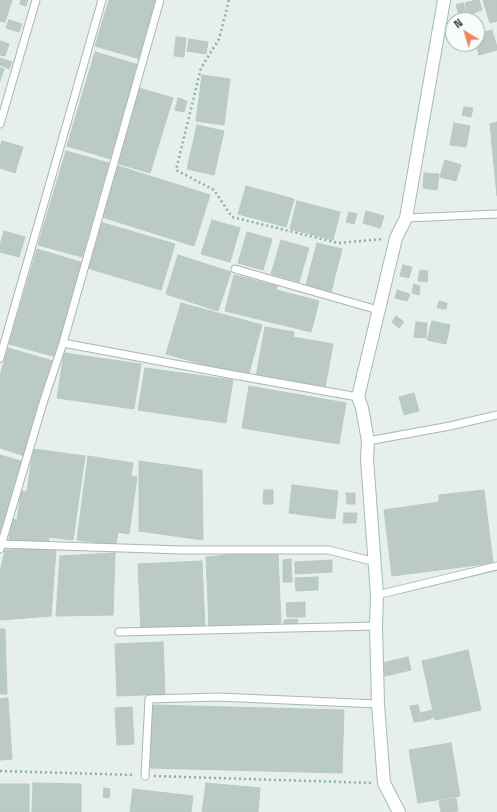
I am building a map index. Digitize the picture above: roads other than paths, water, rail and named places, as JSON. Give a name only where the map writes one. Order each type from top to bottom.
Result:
[{"type":"street","points":[[399,812],[384,783],[378,704],[376,626],[377,595],[367,459],[368,441],[362,408],[358,397],[396,238],[406,218],[444,0]]},
{"type":"lane","points":[[0,124],[36,0]]},
{"type":"lane","points":[[0,358],[102,0]]},
{"type":"lane","points":[[160,0],[64,343],[43,403],[1,547],[182,550],[328,550],[375,562]]},
{"type":"lane","points":[[406,218],[497,214]]},
{"type":"lane","points":[[235,268],[378,310]]},
{"type":"lane","points":[[64,343],[226,374],[358,397]]},
{"type":"lane","points":[[368,441],[450,426],[497,415]]},
{"type":"lane","points":[[377,595],[497,566]]},
{"type":"lane","points":[[119,632],[376,626]]},
{"type":"lane","points":[[146,776],[149,699],[218,697],[378,704]]}]
